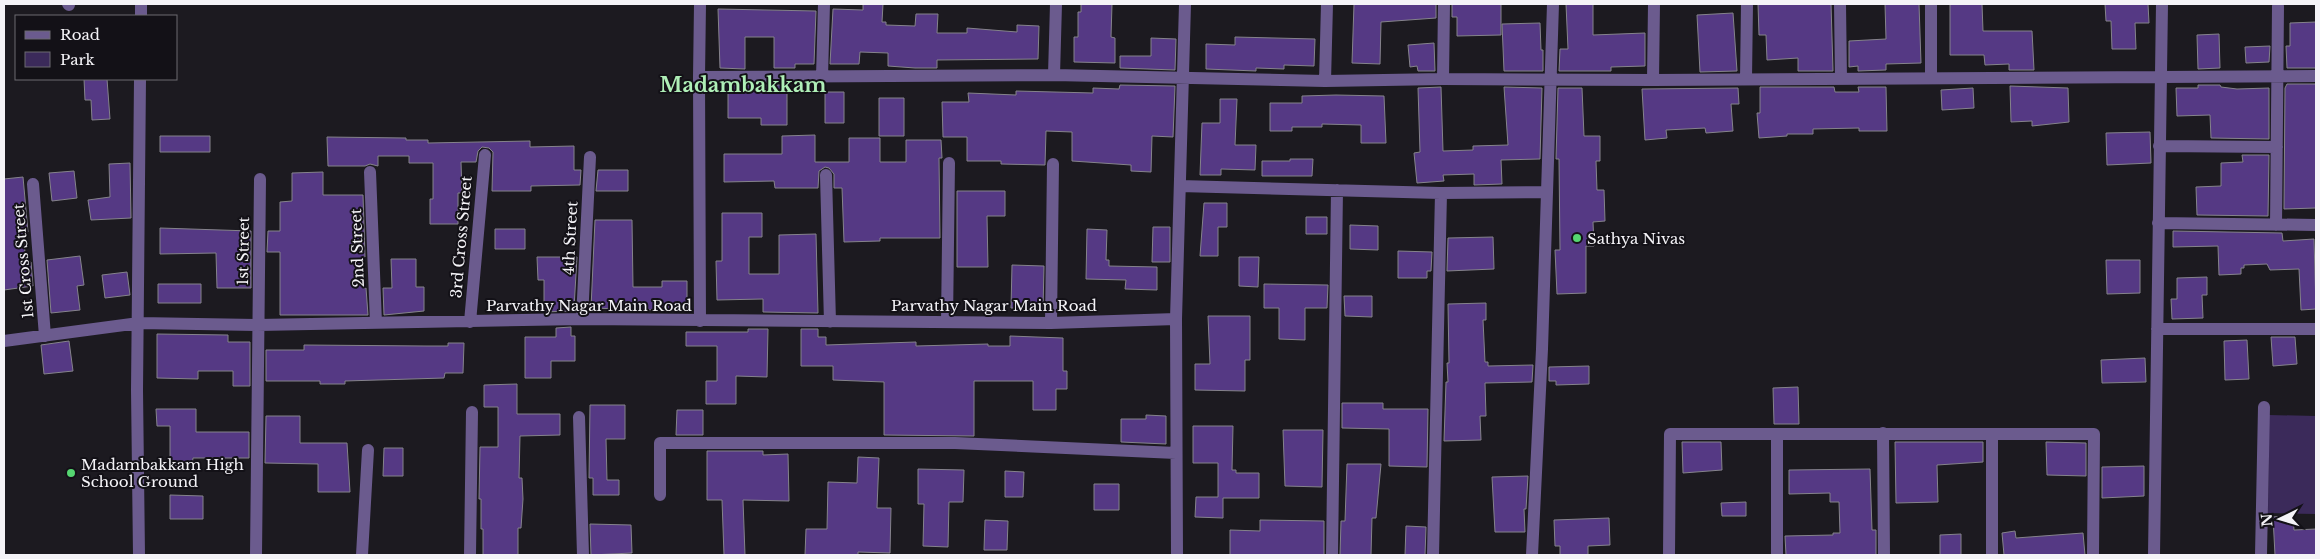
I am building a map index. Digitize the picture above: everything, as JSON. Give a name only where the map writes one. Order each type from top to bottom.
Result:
[{"type":"street","points":[[700,4],[698,77],[700,321]]},
{"type":"street","points":[[822,77],[824,4]]},
{"type":"street","points":[[1054,75],[1056,4]]},
{"type":"street","points":[[1177,555],[1176,320],[1185,4]]},
{"type":"street","points":[[1325,81],[1327,4]]},
{"type":"street","points":[[1443,79],[1444,4]]},
{"type":"street","points":[[1532,555],[1542,349],[1553,4]]},
{"type":"street","points":[[1653,80],[1654,4]]},
{"type":"street","points":[[1746,79],[1747,4]]},
{"type":"street","points":[[1840,4],[1841,79]]},
{"type":"street","points":[[1931,4],[1931,78]]},
{"type":"street","points":[[2154,555],[2162,4]]},
{"type":"street","points":[[2276,225],[2278,6]]},
{"type":"street","points":[[698,77],[1054,75],[1325,81],[2316,76]]},
{"type":"street","points":[[139,555],[137,390],[140,80]]},
{"type":"street","points":[[2160,146],[2277,147]]},
{"type":"street","name":"3rd Cross Street","points":[[470,322],[485,155]]},
{"type":"street","name":"4th Street","points":[[582,319],[590,158]]},
{"type":"street","points":[[947,322],[949,163]]},
{"type":"street","points":[[1051,323],[1053,164]]},
{"type":"street","name":"2nd Street","points":[[370,172],[376,323]]},
{"type":"street","points":[[826,175],[830,322]]},
{"type":"street","name":"1st Street","points":[[256,555],[260,179]]},
{"type":"street","name":"1st Cross Street","points":[[33,184],[45,336]]},
{"type":"street","points":[[1180,186],[1441,193],[1546,192]]},
{"type":"street","points":[[1332,555],[1337,190]]},
{"type":"street","points":[[1433,555],[1441,193]]},
{"type":"street","points":[[2158,223],[2316,225]]},
{"type":"street","name":"Parvathy Nagar Main Road","points":[[4,341],[139,323],[258,325],[582,319],[1051,323],[1176,320]]},
{"type":"street","points":[[2157,329],[2316,329]]},
{"type":"street","points":[[2261,555],[2264,407]]},
{"type":"street","points":[[470,555],[472,412]]},
{"type":"street","points":[[579,416],[583,555]]},
{"type":"street","points":[[1669,555],[1670,434],[2094,434],[2093,555]]},
{"type":"street","points":[[1777,434],[1777,555]]},
{"type":"street","points":[[1883,434],[1884,555]]},
{"type":"street","points":[[1992,435],[1992,555]]},
{"type":"street","points":[[660,495],[660,443],[955,443],[1176,453]]},
{"type":"street","points":[[362,555],[368,450]]},
{"type":"green space","points":[[2269,415],[2316,416],[2316,514],[2268,513]]},
{"type":"building","points":[[863,4],[883,4],[882,22],[886,22],[886,25],[915,26],[916,14],[938,14],[937,33],[967,33],[967,28],[1017,32],[1017,25],[1039,26],[1038,59],[937,60],[937,68],[915,68],[888,66],[888,53],[860,52],[859,64],[830,64],[833,9],[863,10]]},
{"type":"building","points":[[1081,4],[1112,4],[1111,37],[1115,38],[1115,63],[1074,62],[1074,37],[1078,37],[1078,12],[1081,12]]},
{"type":"building","points":[[1354,4],[1436,4],[1436,18],[1381,22],[1380,64],[1352,63]]},
{"type":"building","points":[[1452,4],[1501,4],[1501,35],[1457,36],[1457,17],[1452,17]]},
{"type":"building","points":[[1566,4],[1593,4],[1593,35],[1645,33],[1645,66],[1611,67],[1611,71],[1559,71],[1560,49],[1568,49]]},
{"type":"building","points":[[1758,4],[1831,4],[1833,71],[1798,71],[1798,58],[1767,60],[1766,35],[1759,35]]},
{"type":"building","points":[[1885,4],[1919,4],[1921,63],[1886,64],[1886,70],[1858,71],[1858,66],[1849,67],[1849,41],[1886,39]]},
{"type":"building","points":[[1950,4],[1982,4],[1983,31],[2032,31],[2034,70],[2009,70],[2009,64],[1985,65],[1984,55],[1950,55]]},
{"type":"building","points":[[2105,4],[2148,4],[2149,23],[2135,23],[2136,49],[2112,49],[2111,21],[2106,21]]},
{"type":"building","points":[[718,9],[816,11],[814,64],[795,64],[795,68],[774,68],[774,37],[745,37],[745,69],[720,68]]},
{"type":"building","points":[[1733,13],[1737,71],[1700,72],[1697,15]]},
{"type":"building","points":[[2316,22],[2316,68],[2287,68],[2286,46],[2290,46],[2290,23]]},
{"type":"building","points":[[1540,23],[1543,71],[1504,71],[1502,24]]},
{"type":"building","points":[[2219,34],[2220,68],[2198,69],[2197,35]]},
{"type":"building","points":[[1235,37],[1315,39],[1314,66],[1284,65],[1284,69],[1256,68],[1256,71],[1206,69],[1206,44],[1235,45]]},
{"type":"building","points":[[1151,38],[1176,39],[1175,70],[1120,68],[1120,56],[1151,56]]},
{"type":"building","points":[[1434,43],[1435,71],[1418,71],[1417,66],[1410,67],[1408,45]]},
{"type":"building","points":[[2270,46],[2269,62],[2246,63],[2245,47]]},
{"type":"building","points":[[84,80],[107,80],[110,119],[92,120],[91,100],[85,100]]},
{"type":"building","points":[[2287,84],[2316,84],[2316,208],[2284,209],[2285,88]]},
{"type":"building","points":[[728,85],[787,85],[787,125],[761,125],[761,118],[728,118]]},
{"type":"building","points":[[1120,85],[1175,86],[1173,137],[1152,136],[1151,172],[1131,171],[1131,165],[1072,161],[1072,132],[1046,131],[1045,165],[1001,164],[1001,161],[967,161],[967,137],[943,137],[942,102],[969,102],[968,93],[1016,95],[1016,91],[1093,93],[1093,88],[1119,89]]},
{"type":"building","points":[[2198,85],[2220,85],[2221,87],[2237,89],[2269,88],[2269,139],[2211,138],[2210,115],[2177,116],[2176,88],[2198,88]]},
{"type":"building","points":[[2010,86],[2068,88],[2069,122],[2032,126],[2032,121],[2011,122]]},
{"type":"building","points":[[1441,87],[1443,151],[1473,150],[1473,146],[1508,145],[1504,87],[1542,88],[1540,159],[1501,160],[1502,184],[1474,185],[1474,174],[1443,175],[1444,181],[1417,183],[1414,153],[1420,152],[1418,88]]},
{"type":"building","points":[[1760,87],[1834,87],[1835,92],[1859,92],[1858,87],[1886,87],[1887,131],[1859,131],[1859,128],[1813,129],[1813,134],[1787,134],[1787,136],[1759,138],[1757,113],[1760,113]]},
{"type":"building","points":[[1558,88],[1582,88],[1584,136],[1600,136],[1600,161],[1596,161],[1597,190],[1604,190],[1605,221],[1593,222],[1594,246],[1586,246],[1586,293],[1557,294],[1555,250],[1560,250],[1559,159],[1556,159]]},
{"type":"building","points":[[1738,88],[1739,104],[1731,104],[1733,131],[1706,133],[1705,128],[1666,130],[1667,138],[1645,140],[1642,89]]},
{"type":"building","points":[[1973,88],[1974,108],[1942,110],[1941,90]]},
{"type":"building","points":[[825,92],[844,92],[844,123],[825,123]]},
{"type":"building","points":[[1302,96],[1384,96],[1386,143],[1361,143],[1361,125],[1322,124],[1322,127],[1292,127],[1292,131],[1270,131],[1270,103],[1302,103]]},
{"type":"building","points":[[879,98],[904,98],[904,136],[879,136]]},
{"type":"building","points":[[1220,99],[1237,99],[1235,145],[1256,145],[1255,170],[1221,169],[1221,175],[1200,175],[1202,123],[1220,123]]},
{"type":"building","points":[[2150,132],[2151,163],[2107,165],[2106,133]]},
{"type":"building","points":[[815,135],[815,162],[849,162],[849,138],[880,138],[880,162],[906,162],[906,140],[941,140],[942,158],[939,158],[940,238],[880,238],[880,241],[844,242],[842,188],[834,188],[834,174],[829,168],[825,167],[819,171],[818,188],[775,188],[774,181],[724,182],[724,154],[782,154],[782,136]]},
{"type":"building","points":[[160,136],[210,136],[210,152],[160,152]]},
{"type":"building","points":[[327,137],[406,138],[406,140],[428,140],[428,143],[530,141],[530,147],[574,146],[574,170],[581,170],[580,185],[531,186],[531,191],[492,191],[493,152],[489,148],[482,147],[478,151],[476,162],[461,162],[462,193],[458,193],[458,224],[430,224],[430,199],[433,199],[433,163],[409,163],[409,156],[378,156],[378,166],[370,164],[365,166],[328,166]]},
{"type":"building","points":[[2242,155],[2269,155],[2268,216],[2197,215],[2196,187],[2221,186],[2221,163],[2243,162]]},
{"type":"building","points":[[1290,159],[1313,159],[1312,176],[1262,176],[1262,161],[1290,161]]},
{"type":"building","points":[[130,163],[131,218],[91,220],[88,200],[110,197],[109,164]]},
{"type":"building","points":[[598,170],[628,170],[628,191],[596,191]]},
{"type":"building","points":[[74,171],[77,198],[52,201],[49,173]]},
{"type":"building","points":[[323,172],[323,195],[363,195],[364,288],[366,288],[368,315],[280,315],[280,252],[267,252],[268,231],[280,231],[280,202],[292,201],[292,173]]},
{"type":"building","points":[[23,177],[28,232],[23,233],[26,262],[31,262],[33,286],[4,290],[4,179]]},
{"type":"building","points":[[957,191],[1005,191],[1005,216],[987,216],[988,267],[957,267]]},
{"type":"building","points":[[1204,203],[1227,203],[1227,227],[1218,227],[1218,256],[1200,256]]},
{"type":"building","points":[[722,213],[762,213],[762,237],[749,237],[749,274],[779,274],[779,235],[816,234],[818,313],[763,312],[763,299],[717,300],[716,261],[722,261]]},
{"type":"building","points":[[1306,217],[1327,217],[1327,234],[1306,234]]},
{"type":"building","points":[[595,220],[632,220],[633,287],[662,287],[662,281],[687,281],[687,311],[591,308]]},
{"type":"building","points":[[1350,225],[1378,226],[1378,250],[1350,249]]},
{"type":"building","points":[[1153,227],[1170,227],[1170,262],[1152,262]]},
{"type":"building","points":[[160,228],[251,231],[251,288],[217,288],[216,253],[160,254]]},
{"type":"building","points":[[495,229],[525,229],[525,249],[495,249]]},
{"type":"building","points":[[1087,229],[1107,230],[1106,260],[1109,260],[1109,266],[1157,267],[1157,290],[1125,289],[1126,280],[1086,279]]},
{"type":"building","points":[[2173,231],[2282,233],[2283,241],[2314,239],[2316,309],[2301,310],[2299,269],[2270,270],[2267,264],[2244,265],[2244,268],[2241,268],[2241,274],[2219,275],[2218,246],[2173,247]]},
{"type":"building","points":[[1493,237],[1494,269],[1447,271],[1448,238]]},
{"type":"building","points":[[1398,251],[1432,252],[1431,271],[1427,271],[1427,278],[1398,278]]},
{"type":"building","points":[[80,256],[84,285],[77,286],[80,310],[51,313],[47,260]]},
{"type":"building","points":[[537,257],[577,257],[574,308],[571,308],[571,311],[544,312],[544,280],[538,280]]},
{"type":"building","points":[[1239,257],[1259,257],[1258,287],[1239,286]]},
{"type":"building","points":[[391,259],[416,259],[416,287],[424,287],[424,311],[384,315],[383,288],[392,288]]},
{"type":"building","points":[[2106,260],[2140,260],[2140,293],[2107,294]]},
{"type":"building","points":[[1012,265],[1044,266],[1043,309],[1011,308]]},
{"type":"building","points":[[127,272],[130,295],[105,298],[102,275]]},
{"type":"building","points":[[2207,277],[2207,295],[2202,295],[2203,318],[2172,319],[2171,299],[2177,299],[2177,278]]},
{"type":"building","points":[[158,284],[201,284],[201,303],[158,303]]},
{"type":"building","points":[[1264,284],[1328,285],[1327,308],[1305,308],[1305,340],[1279,339],[1279,308],[1264,308]]},
{"type":"building","points":[[1344,296],[1372,296],[1372,317],[1345,316]]},
{"type":"building","points":[[1486,303],[1486,320],[1483,320],[1485,362],[1488,362],[1488,366],[1533,365],[1532,382],[1485,383],[1486,416],[1480,416],[1481,440],[1444,441],[1446,382],[1448,382],[1447,363],[1449,363],[1448,304]]},
{"type":"building","points":[[1208,316],[1250,316],[1250,360],[1245,360],[1245,391],[1195,390],[1195,364],[1210,364]]},
{"type":"building","points":[[571,327],[571,336],[575,336],[575,361],[551,361],[551,378],[525,378],[525,337],[556,337],[556,328]]},
{"type":"building","points":[[748,329],[768,329],[767,377],[736,376],[736,404],[706,404],[706,381],[717,381],[717,346],[686,346],[686,332],[748,332]]},
{"type":"building","points":[[801,329],[818,329],[818,337],[826,337],[826,345],[916,342],[916,346],[988,344],[988,346],[1010,346],[1010,336],[1063,338],[1063,371],[1067,371],[1067,389],[1056,389],[1056,410],[1033,410],[1033,381],[974,381],[974,436],[884,435],[884,382],[833,380],[833,366],[801,366]]},
{"type":"building","points":[[157,334],[228,335],[228,342],[250,342],[250,386],[233,386],[233,371],[198,371],[198,379],[157,378]]},
{"type":"building","points":[[2271,337],[2295,337],[2297,364],[2273,366]]},
{"type":"building","points":[[2247,340],[2249,379],[2225,380],[2224,341]]},
{"type":"building","points":[[69,341],[73,371],[44,374],[41,345]]},
{"type":"building","points":[[448,343],[464,343],[463,373],[445,373],[444,378],[345,381],[345,384],[320,384],[320,381],[266,381],[266,350],[304,350],[304,345],[448,346]]},
{"type":"building","points":[[2145,358],[2146,382],[2102,383],[2101,360]]},
{"type":"building","points":[[1589,366],[1589,384],[1556,385],[1556,381],[1549,381],[1549,367]]},
{"type":"building","points":[[517,384],[517,414],[560,414],[560,435],[520,436],[519,478],[522,478],[523,499],[521,528],[518,528],[518,555],[483,555],[481,499],[479,499],[480,447],[498,447],[498,407],[484,407],[484,385]]},
{"type":"building","points":[[1798,387],[1799,424],[1774,424],[1773,388]]},
{"type":"building","points":[[1342,403],[1383,403],[1383,409],[1428,409],[1427,467],[1389,466],[1389,429],[1342,428]]},
{"type":"building","points":[[590,405],[625,405],[625,439],[606,439],[607,480],[619,480],[619,495],[593,495],[593,478],[589,478]]},
{"type":"building","points":[[156,409],[196,409],[196,432],[249,432],[249,458],[193,458],[192,466],[170,465],[170,426],[157,426]]},
{"type":"building","points":[[677,410],[703,410],[703,435],[676,435]]},
{"type":"building","points":[[1146,415],[1166,416],[1166,444],[1121,442],[1121,419],[1146,419]]},
{"type":"building","points":[[266,416],[300,416],[300,443],[347,443],[350,492],[318,492],[318,464],[265,463]]},
{"type":"building","points":[[1193,426],[1233,426],[1232,470],[1236,470],[1236,473],[1259,473],[1259,498],[1223,498],[1223,518],[1195,517],[1196,497],[1218,497],[1218,463],[1193,463]]},
{"type":"building","points":[[1283,430],[1323,430],[1322,487],[1285,486]]},
{"type":"building","points":[[1682,442],[1721,442],[1722,470],[1683,473]]},
{"type":"building","points":[[1895,442],[1983,442],[1983,462],[1937,465],[1938,502],[1896,503]]},
{"type":"building","points":[[2046,442],[2086,443],[2086,476],[2047,475]]},
{"type":"building","points":[[384,448],[403,448],[403,476],[383,476]]},
{"type":"building","points":[[707,451],[763,451],[763,455],[788,454],[789,501],[743,500],[745,555],[724,555],[722,500],[707,500]]},
{"type":"building","points":[[858,457],[879,458],[877,508],[891,508],[890,553],[858,552],[858,555],[805,555],[806,529],[827,529],[828,482],[857,483]]},
{"type":"building","points":[[1347,464],[1381,464],[1376,518],[1372,518],[1371,555],[1340,555],[1341,521],[1345,521]]},
{"type":"building","points":[[2144,466],[2144,496],[2102,498],[2102,467]]},
{"type":"building","points":[[918,469],[964,470],[963,502],[949,502],[948,547],[923,546],[924,504],[918,504]]},
{"type":"building","points":[[1870,469],[1872,530],[1876,530],[1876,555],[1786,555],[1785,536],[1833,535],[1833,533],[1840,533],[1839,502],[1830,502],[1830,493],[1789,494],[1789,470]]},
{"type":"building","points":[[1005,471],[1024,472],[1023,497],[1005,497]]},
{"type":"building","points":[[1528,476],[1526,509],[1524,509],[1525,532],[1495,532],[1492,477]]},
{"type":"building","points":[[1094,484],[1119,484],[1119,510],[1094,510]]},
{"type":"building","points":[[170,495],[203,496],[203,519],[170,519]]},
{"type":"building","points":[[1746,502],[1746,516],[1722,516],[1721,503]]},
{"type":"building","points":[[2293,515],[2294,530],[2316,529],[2316,555],[2275,555],[2273,517]]},
{"type":"building","points":[[1609,518],[1610,545],[1588,546],[1588,555],[1560,555],[1560,546],[1555,546],[1554,520]]},
{"type":"building","points":[[985,520],[1008,521],[1007,550],[984,550]]},
{"type":"building","points":[[1260,520],[1324,521],[1324,555],[1230,555],[1230,530],[1260,531]]},
{"type":"building","points":[[590,524],[631,525],[632,553],[591,555]]},
{"type":"building","points":[[1406,526],[1426,527],[1425,555],[1405,555]]},
{"type":"building","points":[[2015,531],[2016,538],[2083,533],[2085,555],[2004,555],[2002,533]]},
{"type":"building","points":[[1961,534],[1961,555],[1940,555],[1940,535]]},
{"type":"place","name":"Sathya Nivas","points":[[1577,238]]},
{"type":"place","name":"Madambakkam High School Ground","points":[[71,473]]},
{"type":"district","name":"Madambakkam","points":[[743,85]]}]
